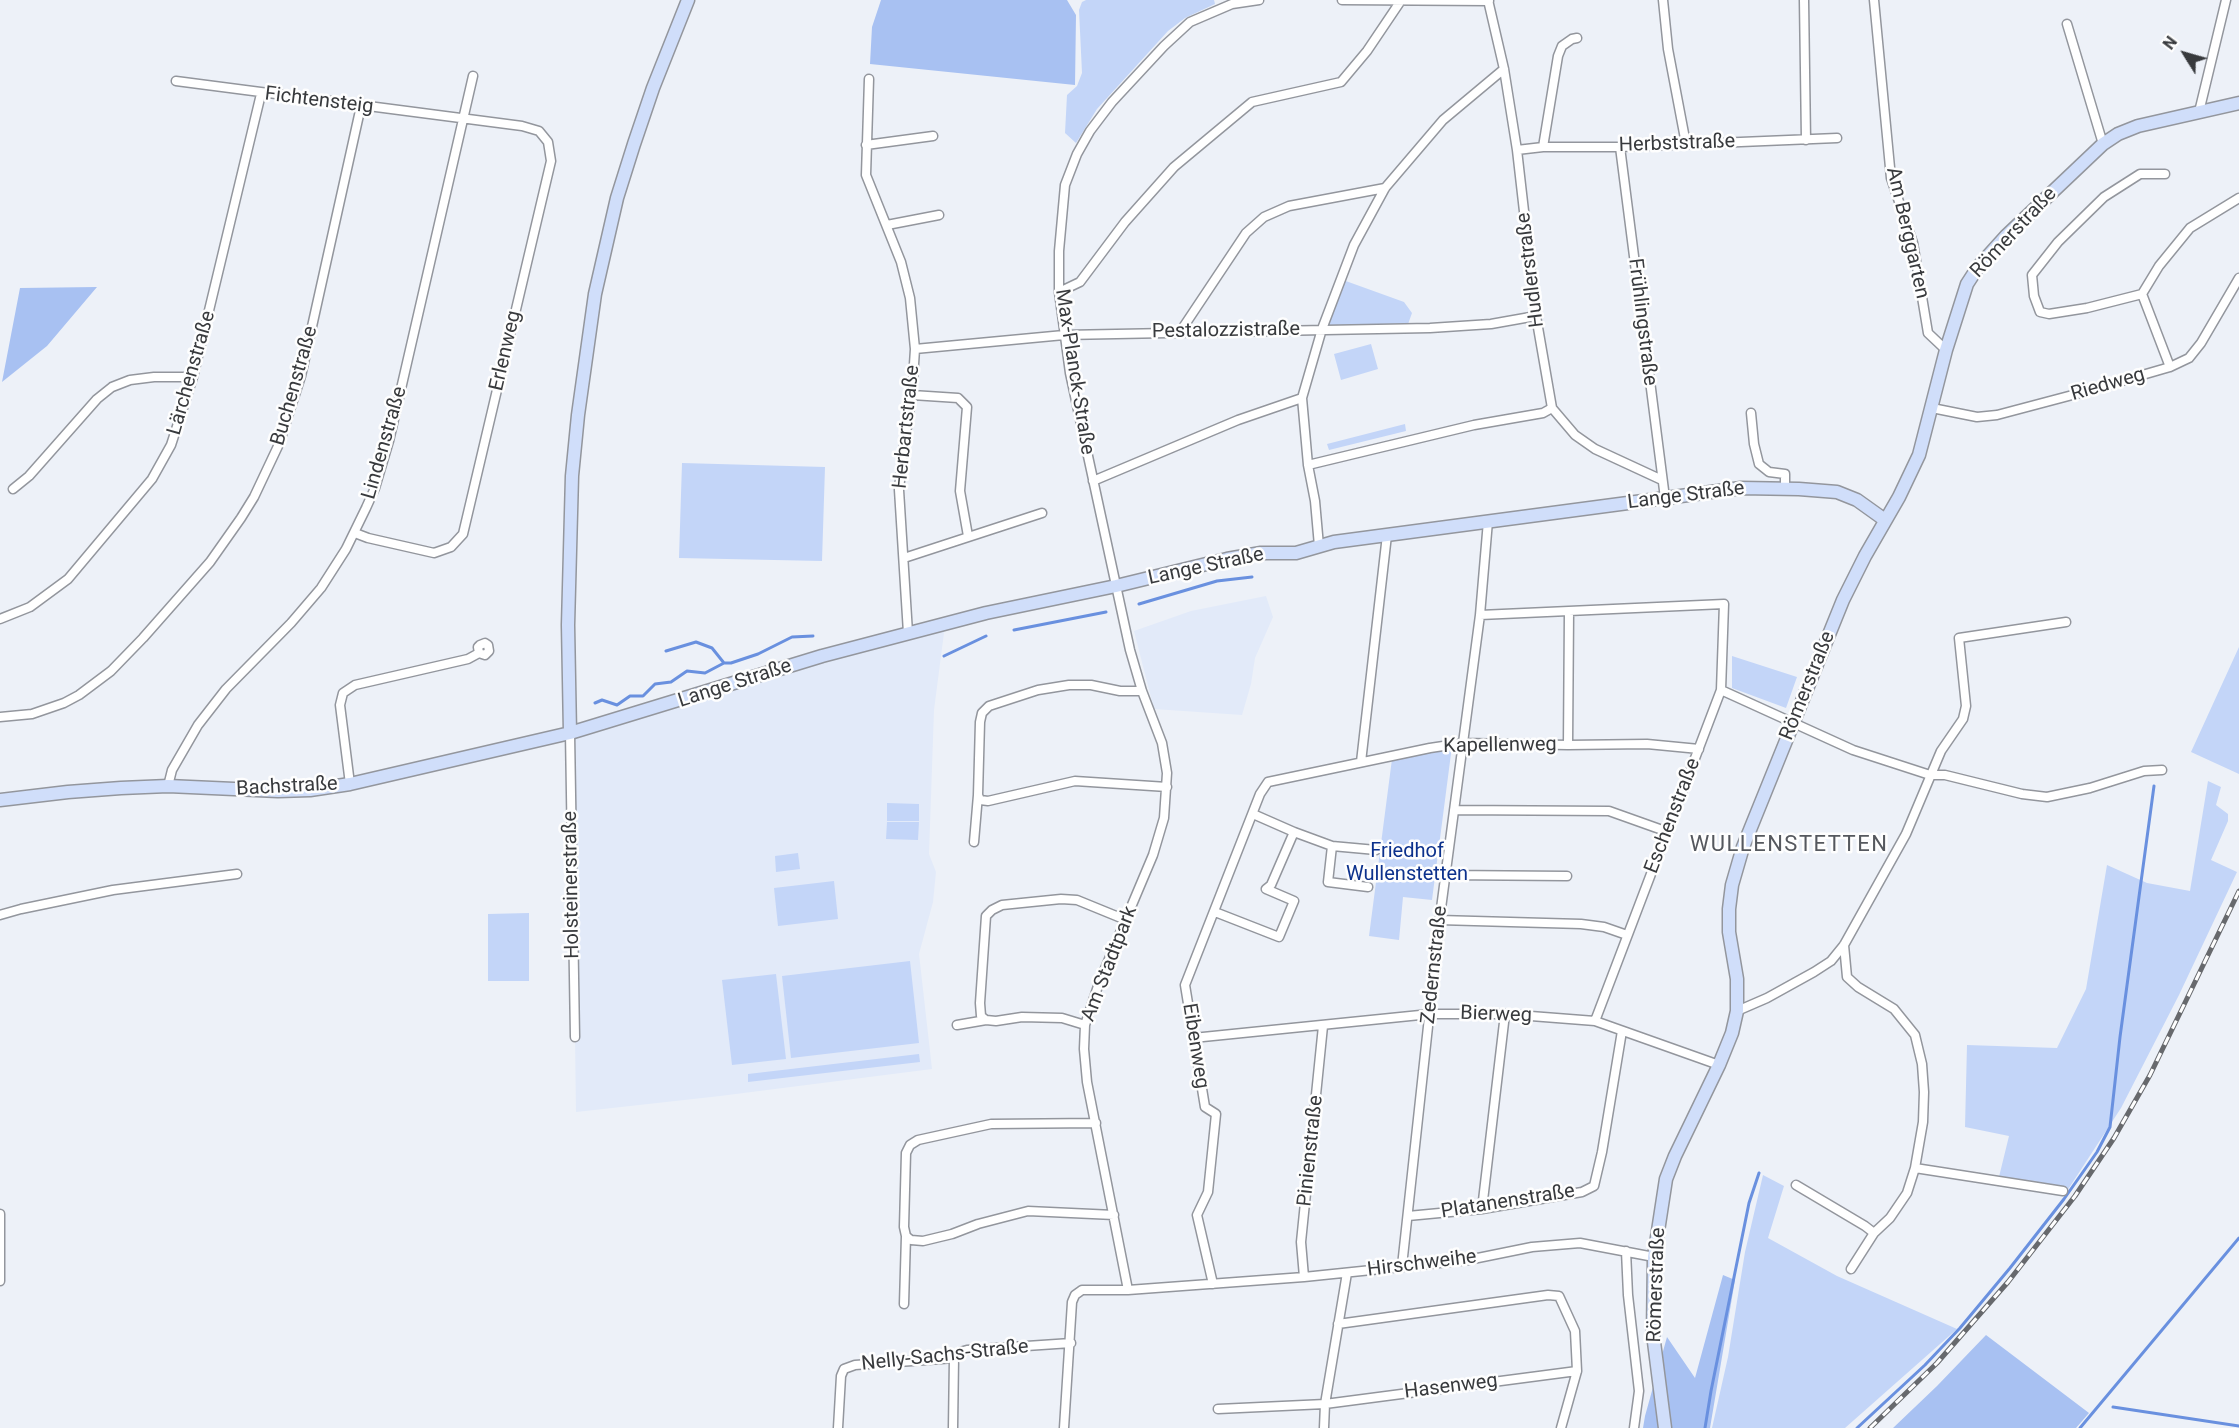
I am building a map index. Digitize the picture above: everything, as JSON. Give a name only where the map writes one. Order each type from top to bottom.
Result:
[{"type":"street","points":[[570,734],[568,625],[571,481],[595,294],[618,198],[634,144],[653,88],[688,0]]},
{"type":"street","name":"Max-Planck-Straße","points":[[1116,586],[1064,335],[1059,292],[1059,250],[1065,185],[1089,130],[1164,46],[1190,22],[1232,4],[1259,0]]},
{"type":"street","points":[[1342,0],[1489,1]]},
{"type":"street","points":[[1663,0],[1668,49],[1686,144]]},
{"type":"street","points":[[1804,0],[1806,140]]},
{"type":"street","name":"Am Berggarten","points":[[1874,0],[1891,178],[1913,243],[1928,333],[1946,350]]},
{"type":"street","points":[[2199,112],[2226,0]]},
{"type":"street","name":"Hudlerstraße","points":[[1489,1],[1504,69],[1517,150],[1536,316],[1552,408]]},
{"type":"street","points":[[1059,292],[1080,282],[1125,222],[1174,167],[1251,102],[1341,82],[1367,51],[1400,2]]},
{"type":"street","points":[[2067,24],[2103,144]]},
{"type":"street","points":[[1542,147],[1558,56],[1562,46],[1577,38]]},
{"type":"street","points":[[1319,546],[1302,399],[1322,329],[1354,246],[1385,188],[1443,120],[1504,69]]},
{"type":"street","name":"Lindenstraße","points":[[168,786],[176,761],[213,704],[291,623],[321,588],[355,533],[375,488],[389,441],[472,76]]},
{"type":"street","name":"Herbartstraße","points":[[869,80],[866,175],[901,262],[908,291],[915,349],[912,395],[899,490],[908,633]]},
{"type":"street","name":"Fichtensteig","points":[[176,81],[462,119]]},
{"type":"street","name":"Lärchenstraße","points":[[0,619],[30,607],[62,584],[138,496],[162,463],[171,445],[193,377],[261,94]]},
{"type":"street","name":"Römerstraße","points":[[1665,1428],[1653,1334],[1654,1257],[1666,1179],[1719,1065],[1732,1033],[1737,1011],[1737,979],[1729,932],[1732,885],[1743,847],[1846,594],[1899,497],[1919,455],[1946,350],[1967,284],[1978,267],[2006,236],[2103,144],[2118,134],[2138,126],[2239,103]]},
{"type":"street","name":"Buchenstraße","points":[[0,717],[32,714],[64,703],[79,695],[111,671],[210,561],[254,497],[279,444],[298,386],[361,106]]},
{"type":"street","name":"Erlenweg","points":[[355,533],[434,553],[451,547],[466,527],[551,155],[544,137],[533,128],[462,119]]},
{"type":"street","points":[[866,146],[933,136]]},
{"type":"street","name":"Herbststraße","points":[[1517,150],[1542,147],[1620,147],[1837,138]]},
{"type":"street","name":"Frühlingstraße","points":[[1620,147],[1665,498]]},
{"type":"street","points":[[2165,174],[2140,174],[2104,197],[2058,242],[2032,275],[2034,296],[2040,312],[2049,314],[2087,308],[2142,294],[2159,266],[2190,228],[2239,198]]},
{"type":"street","points":[[1180,332],[1246,233],[1264,218],[1289,206],[1385,188]]},
{"type":"street","points":[[887,225],[939,215]]},
{"type":"street","name":"Riedweg","points":[[1932,408],[1977,417],[1997,415],[2170,367],[2189,358],[2201,343],[2239,278]]},
{"type":"street","points":[[2142,294],[2170,367]]},
{"type":"street","name":"Pestalozzistraße","points":[[915,349],[1064,335],[1458,326],[1491,324],[1536,316]]},
{"type":"street","points":[[13,489],[29,476],[97,399],[112,387],[130,380],[165,376],[193,377]]},
{"type":"street","points":[[912,395],[958,398],[967,407],[960,492],[968,536]]},
{"type":"street","points":[[1093,481],[1238,420],[1302,399]]},
{"type":"street","points":[[1308,465],[1474,425],[1543,413],[1552,408],[1575,435],[1595,449],[1662,480]]},
{"type":"street","points":[[1751,413],[1754,444],[1759,464],[1769,472],[1785,474],[1785,488]]},
{"type":"street","name":"Lange Straße","points":[[570,734],[770,672],[908,633],[986,613],[1116,586],[1241,556],[1296,553],[1334,542],[1741,488],[1822,490],[1844,494],[1864,504],[1885,520]]},
{"type":"street","points":[[904,558],[1042,513]]},
{"type":"street","name":"Zedernstraße","points":[[1402,1266],[1439,920],[1480,615],[1488,520]]},
{"type":"street","points":[[1360,762],[1387,535]]},
{"type":"street","name":"Am Stadtpark","points":[[1116,586],[1142,690],[1164,750],[1167,787],[1164,818],[1153,855],[1099,983],[1085,1025],[1084,1049],[1087,1082],[1128,1290]]},
{"type":"street","name":"Eschenstraße","points":[[1569,612],[1724,604],[1721,690],[1595,1022]]},
{"type":"street","points":[[1480,615],[1569,612],[1568,745]]},
{"type":"street","points":[[1737,1011],[1767,998],[1814,972],[1831,961],[1844,945],[1906,834],[1941,751],[1963,719],[1966,705],[1959,638],[2066,622]]},
{"type":"street","points":[[350,784],[340,705],[344,693],[355,685],[468,659],[479,653]]},
{"type":"street","points":[[974,842],[980,722],[982,713],[989,706],[1038,690],[1069,685],[1090,685],[1120,691],[1142,690]]},
{"type":"street","points":[[1721,690],[1853,750],[1930,775],[1945,775],[2022,794],[2047,797],[2090,788],[2144,771],[2162,770]]},
{"type":"street","name":"Bachstraße","points":[[0,800],[91,790],[168,786],[278,791],[310,790],[350,784],[570,734]]},
{"type":"street","name":"Holsteinerstraße","points":[[570,734],[575,1037]]},
{"type":"street","name":"Kapellenweg","points":[[1268,783],[1360,762],[1463,743],[1647,744],[1699,749]]},
{"type":"street","points":[[978,795],[980,800],[988,801],[1075,781],[1167,787]]},
{"type":"street","name":"Eibenweg","points":[[1213,1284],[1197,1215],[1208,1192],[1216,1114],[1205,1107],[1185,985],[1260,794],[1268,783]]},
{"type":"street","points":[[1454,810],[1609,811],[1668,832]]},
{"type":"street","points":[[1253,814],[1332,846],[1376,850]]},
{"type":"street","points":[[1215,912],[1279,937],[1294,901],[1266,889],[1271,885],[1294,832]]},
{"type":"street","points":[[1332,846],[1328,882],[1368,887]]},
{"type":"street","points":[[0,915],[113,890],[237,874]]},
{"type":"street","points":[[1445,875],[1567,876]]},
{"type":"street","points":[[986,1020],[981,1016],[980,1003],[984,928],[986,916],[992,910],[1002,905],[1061,899],[1077,900],[1126,920]]},
{"type":"street","points":[[1439,920],[1581,924],[1604,927],[1627,935]]},
{"type":"street","points":[[1844,945],[1847,977],[1858,987],[1894,1009],[1908,1024],[1919,1045],[1924,1092],[1923,1122],[1915,1168],[1904,1201],[1874,1233],[1851,1269]]},
{"type":"street","name":"Bierweg","points":[[1193,1038],[1430,1014],[1505,1014],[1595,1022],[1719,1065]]},
{"type":"street","points":[[1482,1209],[1505,1014]]},
{"type":"street","points":[[957,1025],[986,1020],[1044,1017],[1062,1018],[1085,1025]]},
{"type":"street","name":"Pinienstraße","points":[[1304,1276],[1301,1242],[1323,1026]]},
{"type":"street","name":"Platanenstraße","points":[[1408,1216],[1482,1209],[1582,1192],[1594,1186],[1602,1152],[1622,1031]]},
{"type":"street","points":[[904,1304],[906,1236],[903,1227],[906,1153],[910,1144],[918,1140],[991,1124],[1096,1123]]},
{"type":"street","points":[[1915,1168],[2063,1191]]},
{"type":"street","points":[[1796,1185],[1874,1233]]},
{"type":"street","points":[[906,1236],[911,1240],[923,1241],[1028,1211],[1113,1215]]},
{"type":"street","points":[[0,1214],[3,1264],[0,1281]]},
{"type":"street","name":"Hirschweihe","points":[[1128,1290],[1347,1273],[1468,1260],[1532,1247],[1580,1243],[1654,1257]]},
{"type":"street","points":[[1626,1251],[1628,1295],[1639,1391],[1634,1428]]},
{"type":"street","points":[[1324,1428],[1325,1404],[1347,1273]]},
{"type":"street","points":[[1064,1428],[1072,1302],[1077,1292],[1128,1290]]},
{"type":"street","points":[[1338,1324],[1548,1295],[1559,1296],[1575,1331],[1577,1371],[1562,1428]]},
{"type":"street","name":"Nelly-Sachs-Straße","points":[[838,1428],[839,1388],[844,1369],[855,1365],[954,1358],[960,1352],[967,1350],[1071,1343]]},
{"type":"street","points":[[953,1428],[954,1358]]},
{"type":"street","name":"Hasenweg","points":[[1218,1409],[1325,1404],[1577,1371]]},
{"type":"shaded area","points":[[881,0],[1067,0],[1076,15],[1075,85],[870,64],[872,27]]},
{"type":"shaded area","points":[[97,287],[47,346],[2,382],[20,288]]},
{"type":"shaded area","points":[[1266,596],[1273,617],[1255,658],[1251,684],[1242,715],[1154,709],[1134,631],[1191,611]]},
{"type":"shaded area","points":[[945,625],[934,710],[929,854],[936,872],[933,902],[919,954],[932,1069],[576,1112],[571,734]]},
{"type":"shaded area","points":[[1723,1275],[1735,1280],[1710,1428],[1643,1428],[1667,1337],[1695,1378]]},
{"type":"shaded area","points":[[1986,1335],[2089,1413],[2076,1428],[1893,1428],[1937,1386]]},
{"type":"green space","points":[[1086,0],[1214,0],[1215,4],[1185,18],[1168,31],[1097,109],[1076,143],[1065,133],[1067,95],[1077,86],[1082,73],[1079,10],[1082,2]]},
{"type":"green space","points":[[1343,280],[1404,302],[1412,313],[1407,327],[1324,328]]},
{"type":"green space","points":[[1371,344],[1378,369],[1341,380],[1334,354]]},
{"type":"green space","points":[[1405,424],[1406,431],[1329,450],[1327,444]]},
{"type":"green space","points":[[682,463],[825,467],[822,561],[679,558]]},
{"type":"green space","points":[[2239,647],[2239,774],[2191,752]]},
{"type":"green space","points":[[1732,656],[1797,677],[1786,708],[1732,688]]},
{"type":"green space","name":"Friedhof Wullenstetten","points":[[1452,746],[1432,900],[1403,897],[1399,940],[1369,936],[1392,759]]},
{"type":"green space","points":[[2208,781],[2221,787],[2216,805],[2228,814],[2228,821],[2211,860],[2237,872],[2179,995],[2121,1108],[2067,1191],[1998,1181],[2009,1136],[1965,1127],[1967,1045],[2057,1048],[2086,989],[2107,865],[2147,883],[2190,891]]},
{"type":"green space","points":[[887,803],[919,804],[919,821],[887,821]]},
{"type":"green space","points":[[887,822],[919,822],[918,840],[886,839]]},
{"type":"green space","points":[[798,853],[800,869],[776,872],[775,856]]},
{"type":"green space","points":[[834,881],[838,919],[778,926],[774,888]]},
{"type":"green space","points":[[529,913],[529,981],[488,981],[488,914]]},
{"type":"green space","points":[[910,961],[919,1043],[791,1058],[782,976]]},
{"type":"green space","points":[[776,974],[786,1059],[732,1065],[722,980]]},
{"type":"green space","points":[[919,1054],[920,1062],[748,1082],[748,1074]]},
{"type":"green space","points":[[1763,1175],[1784,1186],[1768,1238],[1837,1276],[1957,1329],[1845,1428],[1712,1428],[1728,1357],[1745,1252]]},
{"type":"waterway","points":[[1139,604],[1217,581],[1252,577]]},
{"type":"waterway","points":[[1014,630],[1106,612]]},
{"type":"waterway","points":[[666,651],[696,642],[712,648],[724,663],[731,663],[758,654],[792,637],[813,636]]},
{"type":"waterway","points":[[944,656],[986,636]]},
{"type":"waterway","points":[[595,703],[602,700],[617,705],[630,696],[643,696],[655,684],[671,682],[687,671],[705,673],[724,663]]},
{"type":"waterway","points":[[1857,1428],[1925,1365],[1960,1328],[2064,1199],[2097,1152],[2110,1127],[2154,786]]},
{"type":"waterway","points":[[1705,1428],[1749,1203],[1759,1173]]},
{"type":"waterway","points":[[2080,1428],[2239,1238]]},
{"type":"waterway","points":[[2113,1407],[2239,1426]]},
{"type":"railway","points":[[1870,1428],[1937,1363],[2008,1282],[2075,1196],[2114,1138],[2150,1075],[2239,891]]},
{"type":"district","name":"WULLENSTETTEN","points":[[1789,845]]}]
